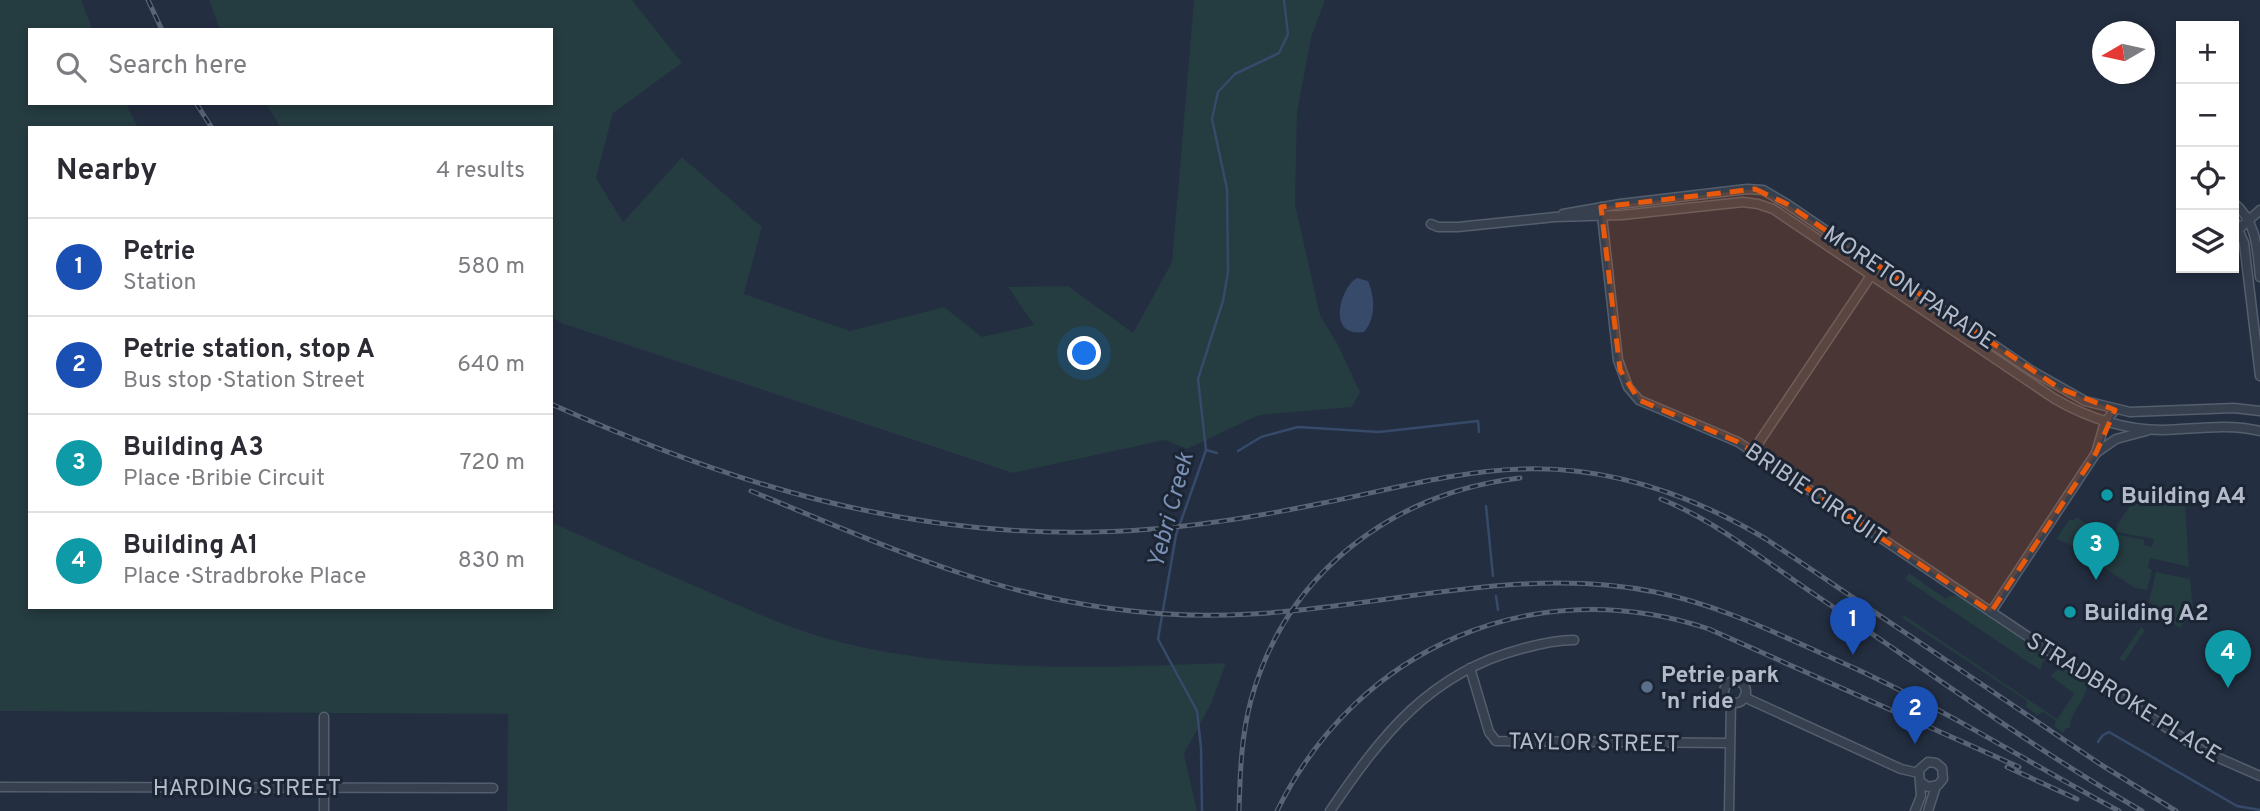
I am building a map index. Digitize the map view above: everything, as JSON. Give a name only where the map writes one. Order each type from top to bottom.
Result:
[{"type":"street","name":"MORETON PARADE","points":[[1602,212],[1747,189],[1763,190],[2059,388],[2085,401],[2115,410],[2169,412],[2234,408],[2260,411]]},
{"type":"street","name":"MORETON PARADE","points":[[1431,224],[1458,228],[1602,212],[1743,202],[1758,204],[1773,209],[2055,399],[2105,422],[2149,429],[2223,426],[2260,431]]},
{"type":"street","points":[[2239,209],[2250,221],[2255,236],[2260,277]]},
{"type":"street","points":[[2260,210],[2239,229],[2244,243],[2260,376]]},
{"type":"street","name":"BRIBIE CIRCUIT","points":[[1602,212],[1618,360],[1628,387],[1639,400],[1713,430],[1753,451],[1992,612]]},
{"type":"street","points":[[1753,451],[1877,266]]},
{"type":"street","points":[[1992,612],[2096,453],[2105,422],[2115,410]]},
{"type":"street","points":[[2096,453],[2116,439],[2149,429]]},
{"type":"street","name":"STRADBROKE PLACE","points":[[1992,612],[2203,751],[2260,776]]},
{"type":"street","points":[[1330,811],[1363,764],[1401,719],[1434,689],[1470,668],[1505,653],[1537,644],[1574,640]]},
{"type":"street","name":"TAYLOR STREET","points":[[1470,668],[1489,732],[1496,741],[1729,743]]},
{"type":"street","points":[[1740,682],[1745,687],[1744,697],[1737,702],[1731,701],[1724,690],[1727,684],[1740,682]]},
{"type":"street","points":[[1744,697],[1920,778],[1928,787],[1941,783],[1944,775],[1940,765],[1928,762],[1922,766],[1920,778],[1921,796],[1915,811]]},
{"type":"street","points":[[1729,811],[1731,701]]},
{"type":"street","points":[[324,717],[324,811]]},
{"type":"street","points":[[1928,811],[1936,786]]},
{"type":"street","name":"HARDING STREET","points":[[0,787],[493,788]]},
{"type":"highlighted area","points":[[1755,189],[1787,204],[2059,388],[2115,410],[2096,453],[1991,612],[1738,442],[1639,400],[1620,370],[1601,207]]},
{"type":"green space","points":[[0,0],[81,0],[92,28],[28,28],[28,105],[127,105],[137,126],[28,126],[28,609],[553,609],[553,523],[787,625],[840,642],[887,652],[983,664],[1032,666],[1226,663],[1211,704],[1184,754],[1197,811],[507,811],[508,714],[0,711]]},
{"type":"green space","points":[[209,0],[632,0],[682,63],[613,113],[596,178],[623,222],[682,157],[762,227],[744,294],[850,331],[944,307],[982,337],[1034,325],[1008,287],[1068,286],[1133,333],[1172,262],[1194,0],[1325,0],[1311,38],[1297,113],[1295,204],[1320,315],[1337,343],[1360,392],[1352,407],[1259,415],[1187,449],[1165,440],[1013,473],[564,324],[553,318],[553,126],[280,126],[266,105],[553,105],[553,28],[219,28]]},
{"type":"green space","points":[[2157,495],[2185,502],[2189,567],[2150,558],[2148,568],[2152,570],[2147,590],[2135,588],[2103,567],[2107,543],[2113,544],[2115,534],[2144,540],[2144,545],[2152,547],[2154,539],[2116,532],[2117,525],[2134,500],[2138,501],[2139,497],[2156,500]]},
{"type":"green space","points":[[2076,517],[2087,524],[2073,546],[2056,539],[2069,520]]},
{"type":"green space","points":[[2085,536],[2102,541],[2099,558],[2089,557],[2077,549]]},
{"type":"green space","points":[[2156,572],[2190,579],[2193,610],[2180,628],[2160,614],[2162,611],[2149,602]]},
{"type":"green space","points":[[1909,573],[1946,599],[1948,596],[1958,596],[2039,650],[2045,658],[2040,670],[1905,579]]},
{"type":"green space","points":[[1905,616],[2057,719],[2074,694],[2051,676],[2060,669],[2073,673],[2087,683],[2087,689],[2070,728],[2066,728],[2063,733],[2054,726],[2056,721],[2043,712],[2037,715],[2026,707],[2027,701],[1901,617]]},
{"type":"green space","points":[[2141,627],[2145,630],[2124,662],[2119,659]]},
{"type":"water","points":[[1357,278],[1368,281],[1373,301],[1371,321],[1364,332],[1352,332],[1344,327],[1341,320],[1342,301],[1351,283]]},
{"type":"waterway","name":"Yebri Creek","points":[[1202,811],[1201,748],[1197,711],[1158,639],[1176,535],[1206,450],[1198,379],[1223,301],[1228,272],[1227,189],[1212,119],[1218,92],[1235,74],[1279,53],[1288,34],[1284,0]]},
{"type":"waterway","points":[[1238,451],[1261,437],[1298,427],[1379,432],[1478,421],[1479,432]]},
{"type":"waterway","points":[[1206,450],[1217,453]]},
{"type":"waterway","points":[[1486,506],[1493,576]]},
{"type":"waterway","points":[[1496,596],[1498,610]]},
{"type":"waterway","points":[[2098,742],[2109,732],[2237,806],[2260,810]]},
{"type":"railway","points":[[148,0],[161,28]]},
{"type":"railway","points":[[197,105],[211,126]]},
{"type":"railway","points":[[553,405],[682,457],[815,499],[950,525],[1020,531],[1121,531],[1208,523],[1294,509],[1472,473],[1554,469],[1618,478],[1649,486],[1709,509],[1766,539],[2100,764],[2176,811]]},
{"type":"railway","points":[[1239,811],[1243,742],[1251,700],[1267,655],[1290,614],[1318,578],[1351,547],[1388,521],[1429,501],[1473,487],[1520,478]]},
{"type":"railway","points":[[751,491],[885,546],[966,575],[1036,595],[1108,608],[1180,615],[1252,614],[1454,590],[1554,583],[1605,585],[1655,592],[1715,609],[1864,672],[2119,811]]},
{"type":"railway","points":[[1661,499],[1701,518],[1740,542],[2017,733],[2142,811]]},
{"type":"railway","points":[[1277,811],[1312,753],[1354,705],[1403,666],[1458,636],[1517,618],[1579,610],[1644,613],[1709,629],[2019,767]]},
{"type":"railway","points":[[2007,767],[2077,799]]},
{"type":"place","name":"Building A4","points":[[2107,495]]},
{"type":"place","name":"Building A3","points":[[2096,580]]},
{"type":"place","name":"Building A2","points":[[2070,612]]},
{"type":"place","name":"Petrie","points":[[1853,655]]},
{"type":"place","name":"Petrie park 'n' ride","points":[[1647,687]]},
{"type":"place","name":"Building A1","points":[[2228,688]]},
{"type":"place","name":"Petrie station, stop A","points":[[1915,744]]}]
